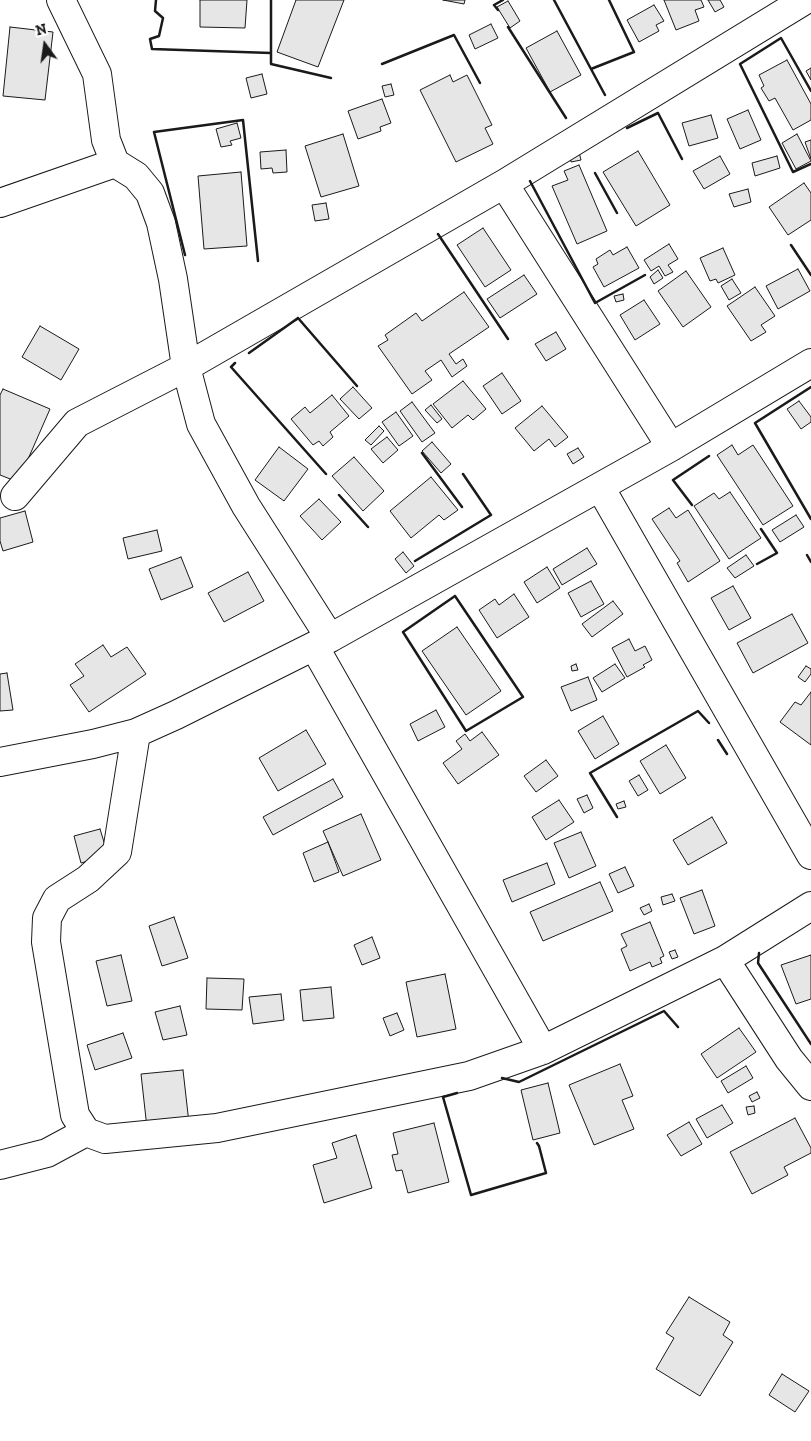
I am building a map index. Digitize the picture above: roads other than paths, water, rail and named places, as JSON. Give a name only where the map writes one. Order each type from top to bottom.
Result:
[{"type":"street","points":[[61,0],[97,74],[106,140],[114,163],[136,176],[150,193],[161,222],[173,279],[186,367],[201,424],[544,1050]]},
{"type":"street","points":[[15,496],[77,423],[186,367],[504,184],[805,0]]},
{"type":"street","points":[[0,203],[114,163]]},
{"type":"street","points":[[504,184],[670,447]]},
{"type":"street","points":[[0,762],[93,744],[136,732],[322,642],[600,487],[811,363]]},
{"type":"street","points":[[600,487],[811,855]]},
{"type":"street","points":[[136,732],[117,852],[88,879],[57,899],[46,918],[46,942],[75,1115],[86,1132],[105,1139],[217,1128],[469,1076],[544,1050],[725,960],[811,906]]},
{"type":"street","points":[[725,960],[789,1059],[811,1086]]},
{"type":"street","points":[[0,1165],[47,1153],[86,1132]]}]
